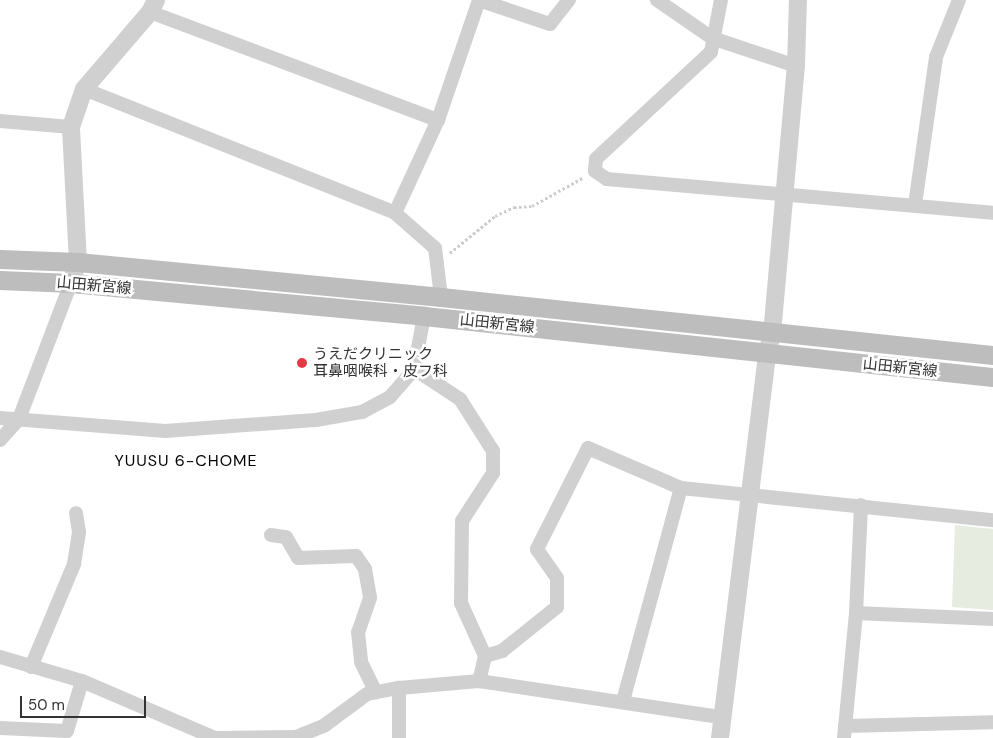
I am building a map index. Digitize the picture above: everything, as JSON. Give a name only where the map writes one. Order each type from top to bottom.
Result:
[{"type":"main road","name":"山田新宮線","points":[[0,259],[78,262],[441,297],[772,334],[993,356]]},
{"type":"main road","name":"山田新宮線","points":[[0,280],[71,283],[424,316],[993,377]]},
{"type":"street","points":[[395,213],[438,120],[479,0],[550,24],[569,0]]},
{"type":"street","points":[[657,0],[712,38],[796,66]]},
{"type":"street","points":[[721,0],[712,38],[711,52],[596,159],[595,170],[606,179],[993,213]]},
{"type":"street","points":[[720,738],[721,717],[767,354],[772,334],[796,66],[798,0]]},
{"type":"street","points":[[915,205],[936,57],[958,0]]},
{"type":"street","points":[[0,440],[19,419],[78,262],[71,127],[84,89],[153,6],[438,120]]},
{"type":"street","points":[[84,89],[395,213],[435,248],[441,297]]},
{"type":"street","points":[[0,120],[71,127]]},
{"type":"street","points":[[0,418],[165,431],[316,420],[362,412],[390,397],[414,369],[424,316]]},
{"type":"street","points":[[414,369],[460,399],[493,451],[493,473],[462,521],[461,603],[485,656],[479,681]]},
{"type":"street","points":[[485,656],[502,651],[557,607],[557,578],[536,549],[588,448],[681,488],[993,520]]},
{"type":"street","points":[[623,701],[681,488]]},
{"type":"street","points":[[861,505],[856,613],[844,732],[993,722]]},
{"type":"street","points":[[31,667],[74,564],[79,532],[76,513]]},
{"type":"street","points":[[271,535],[286,537],[298,558],[356,556],[366,569],[370,598],[358,632],[361,662],[376,693]]},
{"type":"street","points":[[856,613],[993,619]]},
{"type":"street","points":[[0,657],[82,681],[215,738],[296,737],[325,726],[367,694],[399,688],[479,681],[721,717]]},
{"type":"street","points":[[0,728],[67,731],[82,681]]},
{"type":"street","points":[[399,688],[399,738]]},
{"type":"path","points":[[437,262],[495,216],[514,207],[532,206],[595,170]]},
{"type":"shaded area","points":[[955,525],[993,529],[993,610],[952,607]]},
{"type":"place","name":"うえだクリニック 耳鼻咽喉科・皮フ科","points":[[302,363]]},
{"type":"district","name":"YUUSU 6-CHOME","points":[[186,461]]}]
